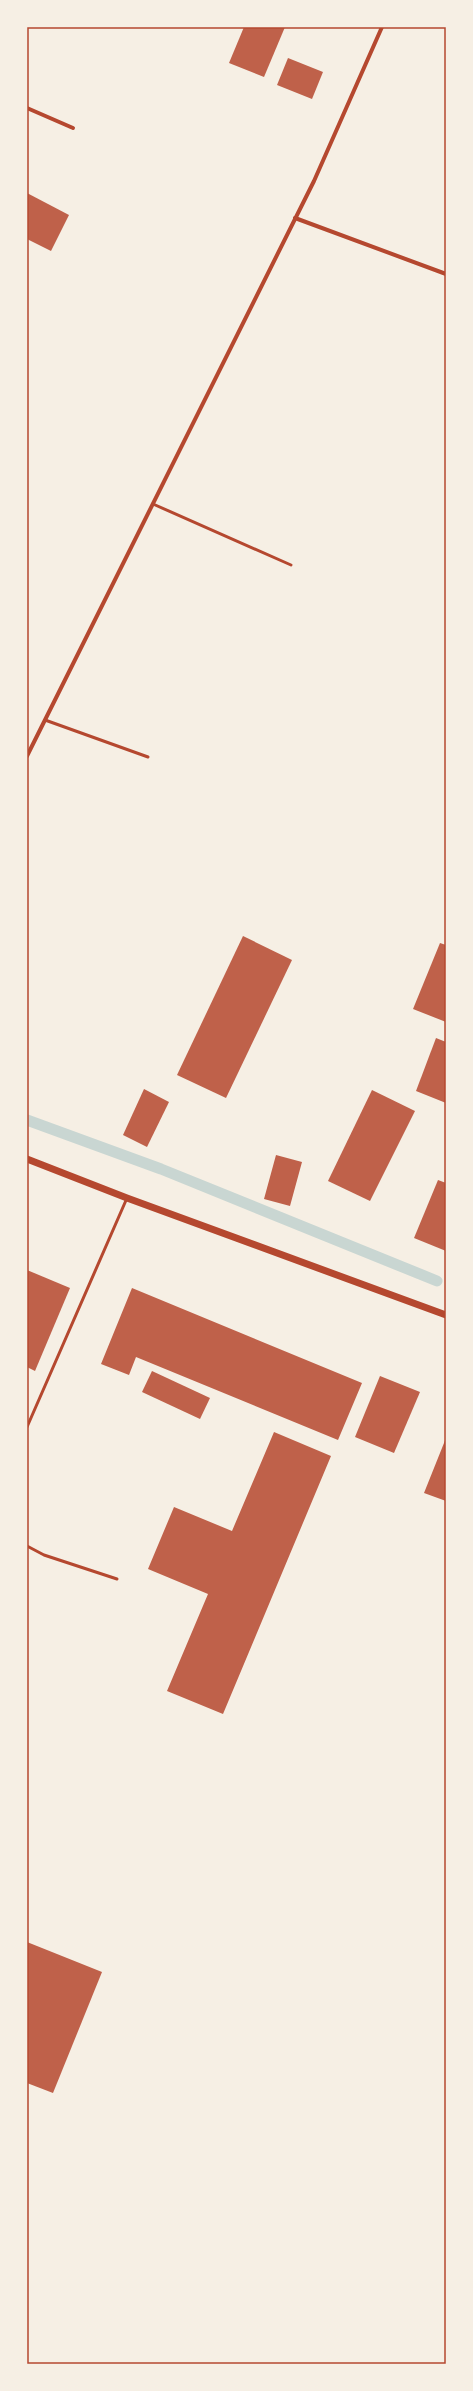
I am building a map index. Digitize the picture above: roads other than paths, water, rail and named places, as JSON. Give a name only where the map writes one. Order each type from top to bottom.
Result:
[{"type":"street","points":[[27,756],[295,218],[343,118],[382,27]]},
{"type":"street","points":[[27,108],[72,128]]},
{"type":"street","points":[[295,218],[446,274]]},
{"type":"street","points":[[27,1159],[127,1198],[446,1315]]},
{"type":"lane","points":[[153,504],[291,565]]},
{"type":"lane","points":[[45,720],[148,757]]},
{"type":"lane","points":[[27,1428],[127,1198]]},
{"type":"lane","points":[[27,1546],[44,1555],[117,1579]]},
{"type":"waterway","points":[[27,1120],[161,1169],[437,1281]]}]
